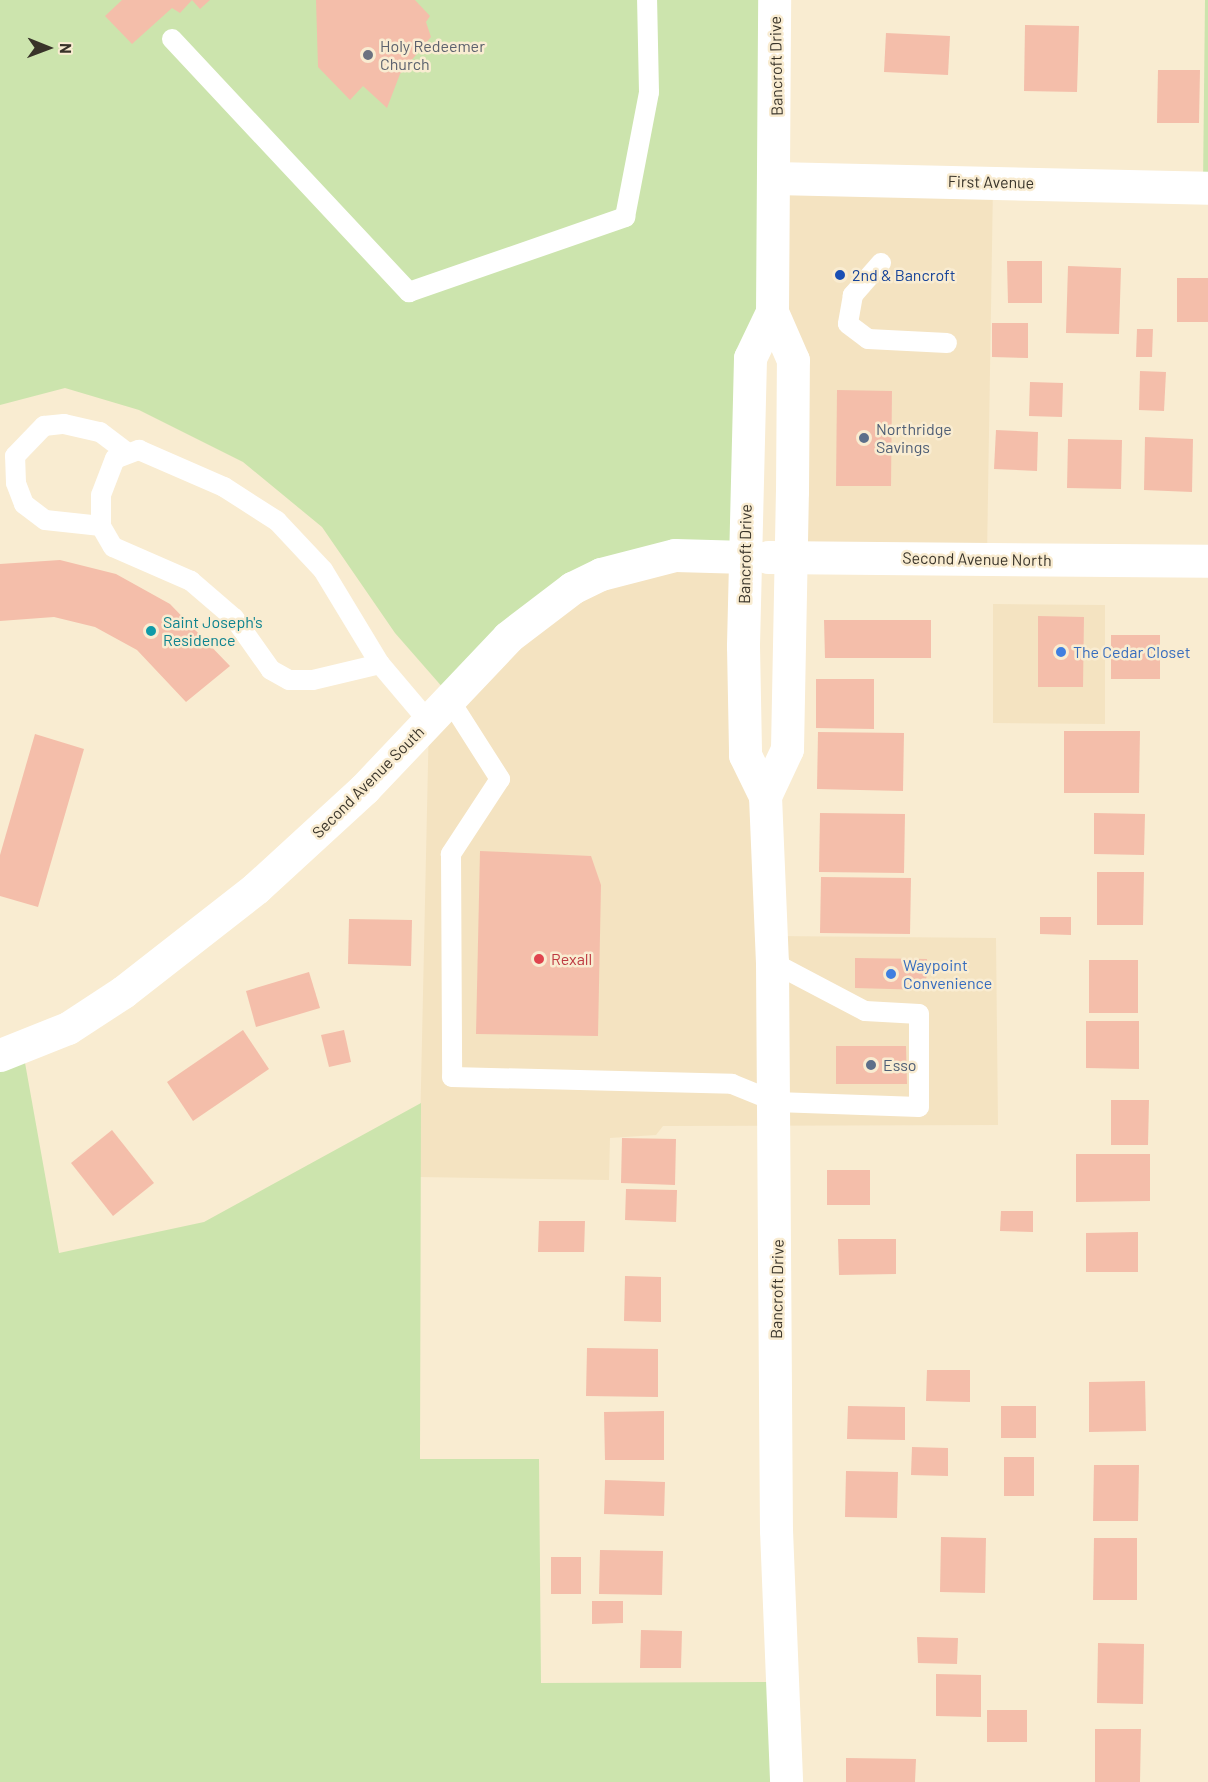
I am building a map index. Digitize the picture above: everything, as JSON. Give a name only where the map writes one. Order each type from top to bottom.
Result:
[{"type":"main road","name":"Bancroft Drive","points":[[765,796],[787,749],[793,360],[772,312],[774,0]]},
{"type":"main road","name":"First Avenue","points":[[774,178],[1208,188]]},
{"type":"main road","name":"Bancroft Drive","points":[[772,312],[750,358],[745,755],[765,796],[772,962],[777,1102],[775,1465],[786,1782]]},
{"type":"main road","name":"Second Avenue South","points":[[0,1055],[68,1028],[184,946],[322,830],[508,637],[572,588],[610,571],[675,555],[746,557]]},
{"type":"main road","name":"Second Avenue North","points":[[746,557],[1208,561]]},
{"type":"lane","points":[[172,39],[409,292],[625,217],[649,92],[652,36],[647,0]]},
{"type":"lane","points":[[881,263],[853,295],[848,324],[868,339],[947,343]]},
{"type":"lane","points":[[101,526],[45,520],[24,504],[16,483],[15,456],[44,426],[64,424],[100,432],[124,451]]},
{"type":"lane","points":[[381,664],[289,680],[271,670],[234,618],[191,581],[113,547],[101,526],[101,495],[115,459],[124,451],[139,450],[224,487],[277,521],[323,570],[381,664],[439,710],[500,779],[451,854],[452,1077],[732,1084],[777,1102],[919,1107],[919,1014],[865,1011],[772,962]]},
{"type":"shaded area","points":[[775,180],[993,185],[987,557],[794,556],[775,312]]},
{"type":"shaded area","points":[[743,554],[774,936],[996,938],[998,1125],[663,1126],[656,1135],[610,1138],[609,1180],[419,1177],[429,718],[546,603]]},
{"type":"shaded area","points":[[993,604],[1105,605],[1105,724],[993,723]]},
{"type":"green space","points":[[0,0],[777,0],[775,312],[746,358],[743,554],[651,557],[444,689],[395,633],[322,527],[243,462],[139,410],[65,388],[0,405]]},
{"type":"green space","points":[[1205,0],[1208,0],[1208,185],[1203,185]]},
{"type":"green space","points":[[22,1046],[59,1253],[204,1222],[421,1103],[420,1459],[539,1459],[541,1683],[784,1682],[789,1782],[0,1782],[0,1052]]},
{"type":"building","points":[[122,0],[192,0],[180,13],[172,8],[132,44],[105,16]]},
{"type":"building","points":[[192,0],[210,0],[200,9]]},
{"type":"building","name":"Holy Redeemer Church","points":[[316,0],[415,0],[430,16],[426,22],[431,37],[400,74],[387,108],[363,86],[350,100],[318,67]]},
{"type":"building","points":[[1025,25],[1079,26],[1077,92],[1024,91]]},
{"type":"building","points":[[886,33],[950,36],[948,75],[884,72]]},
{"type":"building","points":[[1158,70],[1200,70],[1199,123],[1157,123]]},
{"type":"building","points":[[1007,261],[1042,261],[1042,303],[1008,303]]},
{"type":"building","points":[[1068,266],[1121,268],[1119,334],[1066,333]]},
{"type":"building","points":[[1177,278],[1208,278],[1208,322],[1177,322]]},
{"type":"building","points":[[992,323],[1028,323],[1028,358],[992,357]]},
{"type":"building","points":[[1137,329],[1153,329],[1152,357],[1136,357]]},
{"type":"building","points":[[1140,371],[1166,372],[1164,411],[1139,410]]},
{"type":"building","points":[[1030,382],[1063,383],[1062,417],[1029,416]]},
{"type":"building","name":"Northridge Savings","points":[[837,390],[892,391],[891,486],[836,486]]},
{"type":"building","points":[[996,430],[1038,432],[1037,471],[994,469]]},
{"type":"building","points":[[1145,437],[1193,439],[1192,492],[1144,490]]},
{"type":"building","points":[[1068,439],[1122,440],[1121,489],[1067,488]]},
{"type":"building","name":"Saint Joseph's Residence","points":[[60,560],[116,574],[170,604],[230,666],[186,702],[137,650],[95,627],[54,617],[0,621],[0,564]]},
{"type":"building","name":"The Cedar Closet","points":[[1038,616],[1084,617],[1083,687],[1038,687]]},
{"type":"building","points":[[824,620],[931,620],[931,658],[825,658]]},
{"type":"building","points":[[1111,635],[1160,635],[1160,679],[1111,679]]},
{"type":"building","points":[[816,679],[874,679],[874,729],[816,728]]},
{"type":"building","points":[[1064,731],[1140,731],[1139,793],[1064,793]]},
{"type":"building","points":[[818,732],[904,733],[903,791],[817,789]]},
{"type":"building","points":[[35,734],[84,749],[38,907],[0,896],[0,855]]},
{"type":"building","points":[[820,813],[905,814],[904,873],[819,872]]},
{"type":"building","points":[[1094,813],[1145,814],[1144,855],[1094,854]]},
{"type":"building","name":"Rexall","points":[[480,851],[591,856],[601,885],[598,1036],[476,1034]]},
{"type":"building","points":[[1097,872],[1144,872],[1143,925],[1097,925]]},
{"type":"building","points":[[821,877],[911,878],[910,934],[820,933]]},
{"type":"building","points":[[1040,917],[1071,917],[1071,935],[1040,934]]},
{"type":"building","points":[[349,919],[412,920],[411,966],[348,964]]},
{"type":"building","name":"Waypoint Convenience","points":[[855,958],[927,959],[926,990],[855,988]]},
{"type":"building","points":[[1089,960],[1138,960],[1138,1013],[1089,1013]]},
{"type":"building","points":[[309,972],[320,1008],[256,1027],[246,991]]},
{"type":"building","points":[[1086,1021],[1139,1021],[1139,1069],[1086,1068]]},
{"type":"building","points":[[243,1030],[269,1069],[193,1121],[167,1082]]},
{"type":"building","points":[[344,1030],[351,1062],[329,1067],[321,1035]]},
{"type":"building","name":"Esso","points":[[836,1046],[906,1046],[907,1084],[836,1084]]},
{"type":"building","points":[[1111,1100],[1149,1100],[1148,1145],[1111,1145]]},
{"type":"building","points":[[112,1130],[154,1183],[113,1216],[71,1163]]},
{"type":"building","points":[[622,1138],[676,1139],[675,1185],[621,1183]]},
{"type":"building","points":[[1076,1154],[1150,1154],[1150,1201],[1076,1202]]},
{"type":"building","points":[[827,1170],[870,1170],[870,1205],[827,1205]]},
{"type":"building","points":[[626,1189],[677,1190],[676,1222],[625,1220]]},
{"type":"building","points":[[1001,1211],[1033,1211],[1033,1232],[1000,1231]]},
{"type":"building","points":[[539,1221],[585,1221],[584,1252],[538,1252]]},
{"type":"building","points":[[1138,1232],[1138,1272],[1086,1272],[1086,1233]]},
{"type":"building","points":[[838,1239],[896,1239],[896,1274],[839,1275]]},
{"type":"building","points":[[625,1276],[661,1277],[661,1322],[624,1321]]},
{"type":"building","points":[[587,1348],[658,1349],[658,1397],[586,1396]]},
{"type":"building","points":[[927,1370],[970,1370],[970,1402],[926,1401]]},
{"type":"building","points":[[1145,1381],[1146,1431],[1089,1432],[1089,1382]]},
{"type":"building","points":[[848,1406],[905,1407],[905,1440],[847,1439]]},
{"type":"building","points":[[1001,1406],[1036,1406],[1036,1438],[1001,1438]]},
{"type":"building","points":[[664,1411],[664,1460],[605,1460],[604,1412]]},
{"type":"building","points":[[912,1447],[948,1448],[948,1476],[911,1475]]},
{"type":"building","points":[[1004,1457],[1034,1457],[1034,1496],[1004,1496]]},
{"type":"building","points":[[1094,1465],[1139,1465],[1138,1521],[1093,1521]]},
{"type":"building","points":[[846,1471],[898,1472],[897,1518],[845,1517]]},
{"type":"building","points":[[605,1480],[665,1482],[664,1516],[604,1514]]},
{"type":"building","points":[[941,1537],[986,1538],[985,1593],[940,1592]]},
{"type":"building","points":[[1094,1538],[1137,1538],[1137,1600],[1093,1600]]},
{"type":"building","points":[[600,1550],[663,1551],[662,1595],[599,1594]]},
{"type":"building","points":[[551,1557],[581,1557],[581,1594],[551,1594]]},
{"type":"building","points":[[592,1601],[623,1601],[623,1623],[592,1624]]},
{"type":"building","points":[[641,1630],[682,1631],[681,1668],[640,1668]]},
{"type":"building","points":[[917,1637],[958,1638],[957,1664],[918,1663]]},
{"type":"building","points":[[1098,1643],[1144,1644],[1143,1704],[1097,1703]]},
{"type":"building","points":[[936,1674],[981,1675],[981,1717],[936,1716]]},
{"type":"building","points":[[987,1710],[1027,1710],[1027,1742],[987,1742]]},
{"type":"building","points":[[1095,1729],[1141,1729],[1140,1782],[1095,1782]]},
{"type":"building","points":[[846,1758],[916,1759],[915,1782],[846,1782]]},
{"type":"place","name":"Holy Redeemer Church","points":[[368,55]]},
{"type":"place","name":"2nd & Bancroft","points":[[840,275]]},
{"type":"place","name":"Northridge Savings","points":[[864,438]]},
{"type":"place","name":"Saint Joseph's Residence","points":[[151,631]]},
{"type":"place","name":"The Cedar Closet","points":[[1061,652]]},
{"type":"place","name":"Rexall","points":[[539,959]]},
{"type":"place","name":"Waypoint Convenience","points":[[891,974]]},
{"type":"place","name":"Esso","points":[[871,1065]]}]
